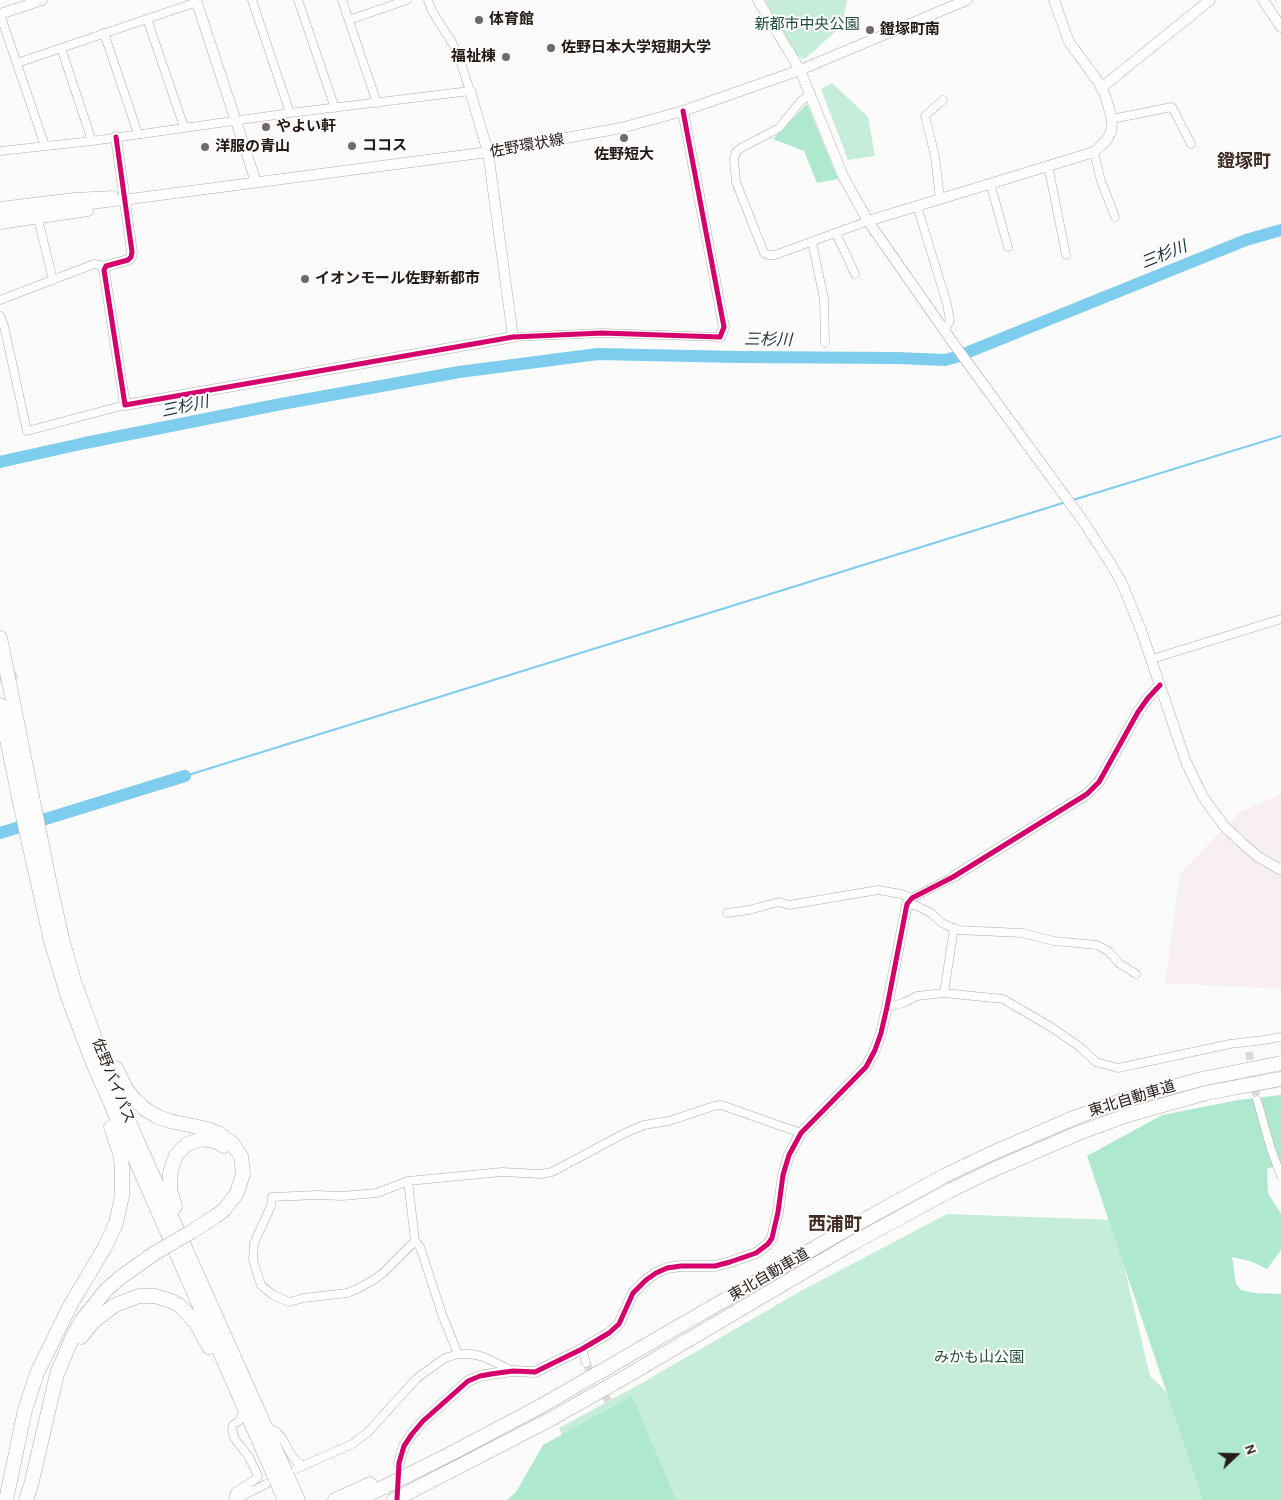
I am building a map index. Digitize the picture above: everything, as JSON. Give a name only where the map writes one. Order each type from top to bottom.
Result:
[{"type":"highway","name":"佐野バイパス","points":[[0,638],[26,802],[51,941],[69,1000],[93,1064],[285,1500]]},
{"type":"highway","name":"佐野バイパス","points":[[0,705],[26,802]]},
{"type":"highway","name":"佐野バイパス","points":[[34,842],[75,984],[102,1058],[298,1500]]},
{"type":"highway","points":[[46,1356],[103,1283],[128,1263],[216,1216],[231,1202],[237,1193],[243,1174],[241,1156],[232,1143],[218,1133],[170,1122],[145,1109],[134,1099],[119,1077],[79,970],[62,939]]},
{"type":"highway","name":"東北自動車道","points":[[358,1500],[519,1418],[844,1230],[936,1180],[990,1154],[1076,1117],[1123,1100],[1202,1078],[1281,1063]]},
{"type":"highway","points":[[6,1500],[25,1410],[37,1373],[71,1304],[105,1247],[120,1210],[123,1184],[120,1154],[105,1113],[93,1064]]},
{"type":"highway","name":"東北自動車道","points":[[394,1500],[541,1424],[851,1244],[951,1190],[997,1168],[1063,1139],[1128,1116],[1206,1093],[1281,1079]]},
{"type":"highway","points":[[190,1229],[220,1203],[226,1196],[233,1181],[235,1167],[233,1159],[224,1146],[217,1142],[202,1139],[194,1141],[181,1149],[172,1164],[170,1189],[177,1215],[223,1320],[232,1353]]},
{"type":"highway","points":[[26,1500],[57,1374],[73,1336],[82,1320],[106,1290],[154,1249]]},
{"type":"highway","points":[[57,1374],[86,1329],[99,1317],[115,1305],[133,1298],[155,1296],[179,1305],[190,1316],[222,1371],[238,1394]]},
{"type":"highway","points":[[335,1500],[452,1444],[519,1418]]},
{"type":"highway","points":[[10,1482],[11,1500]]},
{"type":"highway","points":[[30,1500],[31,1485]]},
{"type":"street","points":[[42,0],[0,14],[45,146]]},
{"type":"street","points":[[252,0],[290,113]]},
{"type":"street","points":[[298,0],[335,108]]},
{"type":"street","points":[[342,0],[377,103]]},
{"type":"street","points":[[349,20],[390,2],[407,0]]},
{"type":"street","points":[[428,0],[432,11],[454,44],[458,54],[488,152],[513,337]]},
{"type":"street","points":[[758,0],[800,70],[843,176],[868,221],[956,347],[1076,512],[1121,582],[1152,660],[1186,762],[1194,781],[1212,811],[1240,842],[1257,856],[1281,870]]},
{"type":"street","name":"佐野環状線","points":[[125,200],[488,152],[590,135],[647,122],[800,70],[967,0]]},
{"type":"street","points":[[811,94],[801,101],[779,128],[741,148],[736,152],[734,159],[736,182],[764,253],[768,256],[868,221],[1094,152],[1106,141],[1111,132],[1112,119],[1102,88],[1070,42],[1054,0]]},
{"type":"street","points":[[1102,88],[1210,0]]},
{"type":"street","points":[[1263,0],[1280,25]]},
{"type":"street","points":[[17,63],[196,1],[256,182]]},
{"type":"street","points":[[147,19],[184,128]]},
{"type":"street","points":[[104,33],[138,134]]},
{"type":"street","points":[[61,48],[92,141]]},
{"type":"street","points":[[0,151],[92,141],[290,113],[470,91]]},
{"type":"street","points":[[940,199],[935,156],[925,116],[943,100]]},
{"type":"street","points":[[1112,119],[1172,107],[1191,144]]},
{"type":"street","points":[[0,316],[4,326],[27,431],[125,405],[513,337],[602,333],[720,337],[724,327],[683,111]]},
{"type":"street","points":[[0,300],[94,264],[106,266],[124,262],[131,257],[132,252],[116,137]]},
{"type":"street","points":[[1094,152],[1101,181],[1114,217]]},
{"type":"street","points":[[1048,165],[1066,255]]},
{"type":"street","points":[[990,183],[1008,247]]},
{"type":"street","points":[[0,207],[112,195],[125,200]]},
{"type":"street","points":[[0,216],[125,200]]},
{"type":"street","points":[[0,224],[70,215],[115,205],[125,200]]},
{"type":"street","points":[[917,206],[950,316],[950,321],[944,330]]},
{"type":"street","points":[[38,219],[54,280]]},
{"type":"street","points":[[836,233],[854,274]]},
{"type":"street","points":[[812,242],[824,299],[825,343]]},
{"type":"street","points":[[106,266],[104,270],[105,282],[125,405]]},
{"type":"street","points":[[1152,660],[1281,619]]},
{"type":"street","points":[[399,1463],[404,1446],[423,1421],[468,1382],[480,1376],[513,1371],[535,1372],[582,1349],[609,1333],[619,1324],[633,1293],[656,1273],[667,1268],[681,1266],[715,1266],[756,1253],[768,1244],[772,1238],[778,1212],[788,1155],[801,1132],[866,1067],[875,1050],[881,1033],[909,901],[953,877],[1088,794],[1100,782],[1138,712],[1160,685]]},
{"type":"street","points":[[726,913],[749,910],[779,902],[789,904],[878,890],[901,894],[909,901],[931,913],[942,923],[954,928],[1022,933],[1061,942],[1096,945],[1108,951],[1119,963],[1136,974]]},
{"type":"street","points":[[944,993],[954,928]]},
{"type":"street","points":[[887,1006],[903,1003],[917,996],[944,993],[1003,999],[1051,1027],[1080,1047],[1096,1062],[1118,1068],[1230,1044],[1281,1036]]},
{"type":"street","points":[[1248,1042],[1249,1052]]},
{"type":"street","points":[[1257,1100],[1281,1176]]},
{"type":"street","points":[[415,1241],[385,1271],[375,1279],[356,1289],[347,1293],[304,1298],[289,1302],[273,1295],[261,1285],[253,1260],[254,1243],[271,1206],[272,1197],[318,1194],[342,1196],[377,1193],[408,1181],[502,1172],[541,1174],[552,1172],[624,1133],[644,1125],[669,1121],[721,1105],[801,1132]]},
{"type":"street","points":[[408,1181],[415,1241],[420,1246],[443,1317],[458,1354]]},
{"type":"street","points":[[582,1349],[586,1363]]},
{"type":"street","points":[[296,1469],[352,1444],[368,1432],[417,1378],[445,1358],[458,1354],[472,1354],[484,1357],[513,1371]]},
{"type":"street","points":[[233,1500],[235,1492],[258,1476],[249,1457],[235,1439],[232,1430],[233,1425],[239,1421],[245,1409]]},
{"type":"street","points":[[264,1426],[277,1432],[292,1456],[299,1464],[305,1465]]},
{"type":"street","points":[[233,1500],[266,1484]]},
{"type":"shaded area","points":[[1281,794],[1281,989],[1165,983],[1180,873],[1240,812]]},
{"type":"green space","name":"新都市中央公園","points":[[765,0],[847,0],[842,25],[804,59],[794,54]]},
{"type":"green space","points":[[832,83],[868,117],[875,156],[848,160],[821,89]]},
{"type":"green space","points":[[807,104],[838,179],[817,183],[804,151],[773,139]]},
{"type":"green space","points":[[1281,1095],[1281,1165],[1267,1169],[1268,1193],[1281,1214],[1281,1250],[1267,1269],[1250,1261],[1232,1257],[1236,1284],[1241,1290],[1255,1293],[1281,1294],[1281,1500],[1203,1500],[1087,1156],[1162,1115],[1238,1100]]},
{"type":"green space","name":"みかも山公園","points":[[947,1214],[1113,1220],[1150,1376],[1278,1500],[577,1500],[580,1471],[559,1428],[640,1384],[799,1292]]},
{"type":"green space","points":[[632,1396],[676,1500],[507,1500],[516,1492],[543,1445]]},
{"type":"waterway","name":"三杉川","points":[[0,462],[281,404],[459,372],[598,354],[945,360],[1246,240],[1281,230]]},
{"type":"waterway","points":[[1073,500],[1281,436]]},
{"type":"waterway","points":[[185,776],[1066,502]]},
{"type":"waterway","points":[[0,833],[185,776]]},
{"type":"tunnel","points":[[0,680],[17,675]]},
{"type":"tunnel","points":[[1249,1052],[1257,1100]]},
{"type":"tunnel","points":[[586,1363],[610,1404]]},
{"type":"cycle path","points":[[116,137],[132,252],[128,260],[106,266],[104,270],[125,405],[513,337],[602,333],[720,337],[724,327],[683,111]]},
{"type":"cycle path","points":[[397,1500],[399,1463],[404,1446],[423,1421],[468,1381],[480,1376],[513,1371],[535,1372],[582,1349],[609,1333],[619,1324],[633,1293],[656,1273],[667,1268],[681,1266],[715,1266],[756,1253],[768,1244],[772,1238],[778,1212],[783,1175],[789,1155],[801,1133],[866,1067],[875,1050],[887,1007],[907,904],[912,898],[953,877],[1087,794],[1099,782],[1138,712],[1160,685]]},
{"type":"place","name":"体育館","points":[[479,20]]},
{"type":"place","name":"鐙塚町南","points":[[870,30]]},
{"type":"place","name":"佐野日本大学短期大学","points":[[551,48]]},
{"type":"place","name":"福祉棟","points":[[506,57]]},
{"type":"place","name":"やよい軒","points":[[266,127]]},
{"type":"place","name":"佐野短大","points":[[624,138]]},
{"type":"place","name":"ココス","points":[[352,146]]},
{"type":"place","name":"洋服の青山","points":[[205,147]]},
{"type":"place","name":"イオンモール佐野新都市","points":[[305,279]]},
{"type":"district","name":"鐙塚町","points":[[1244,162]]},
{"type":"district","name":"西浦町","points":[[835,1225]]}]
